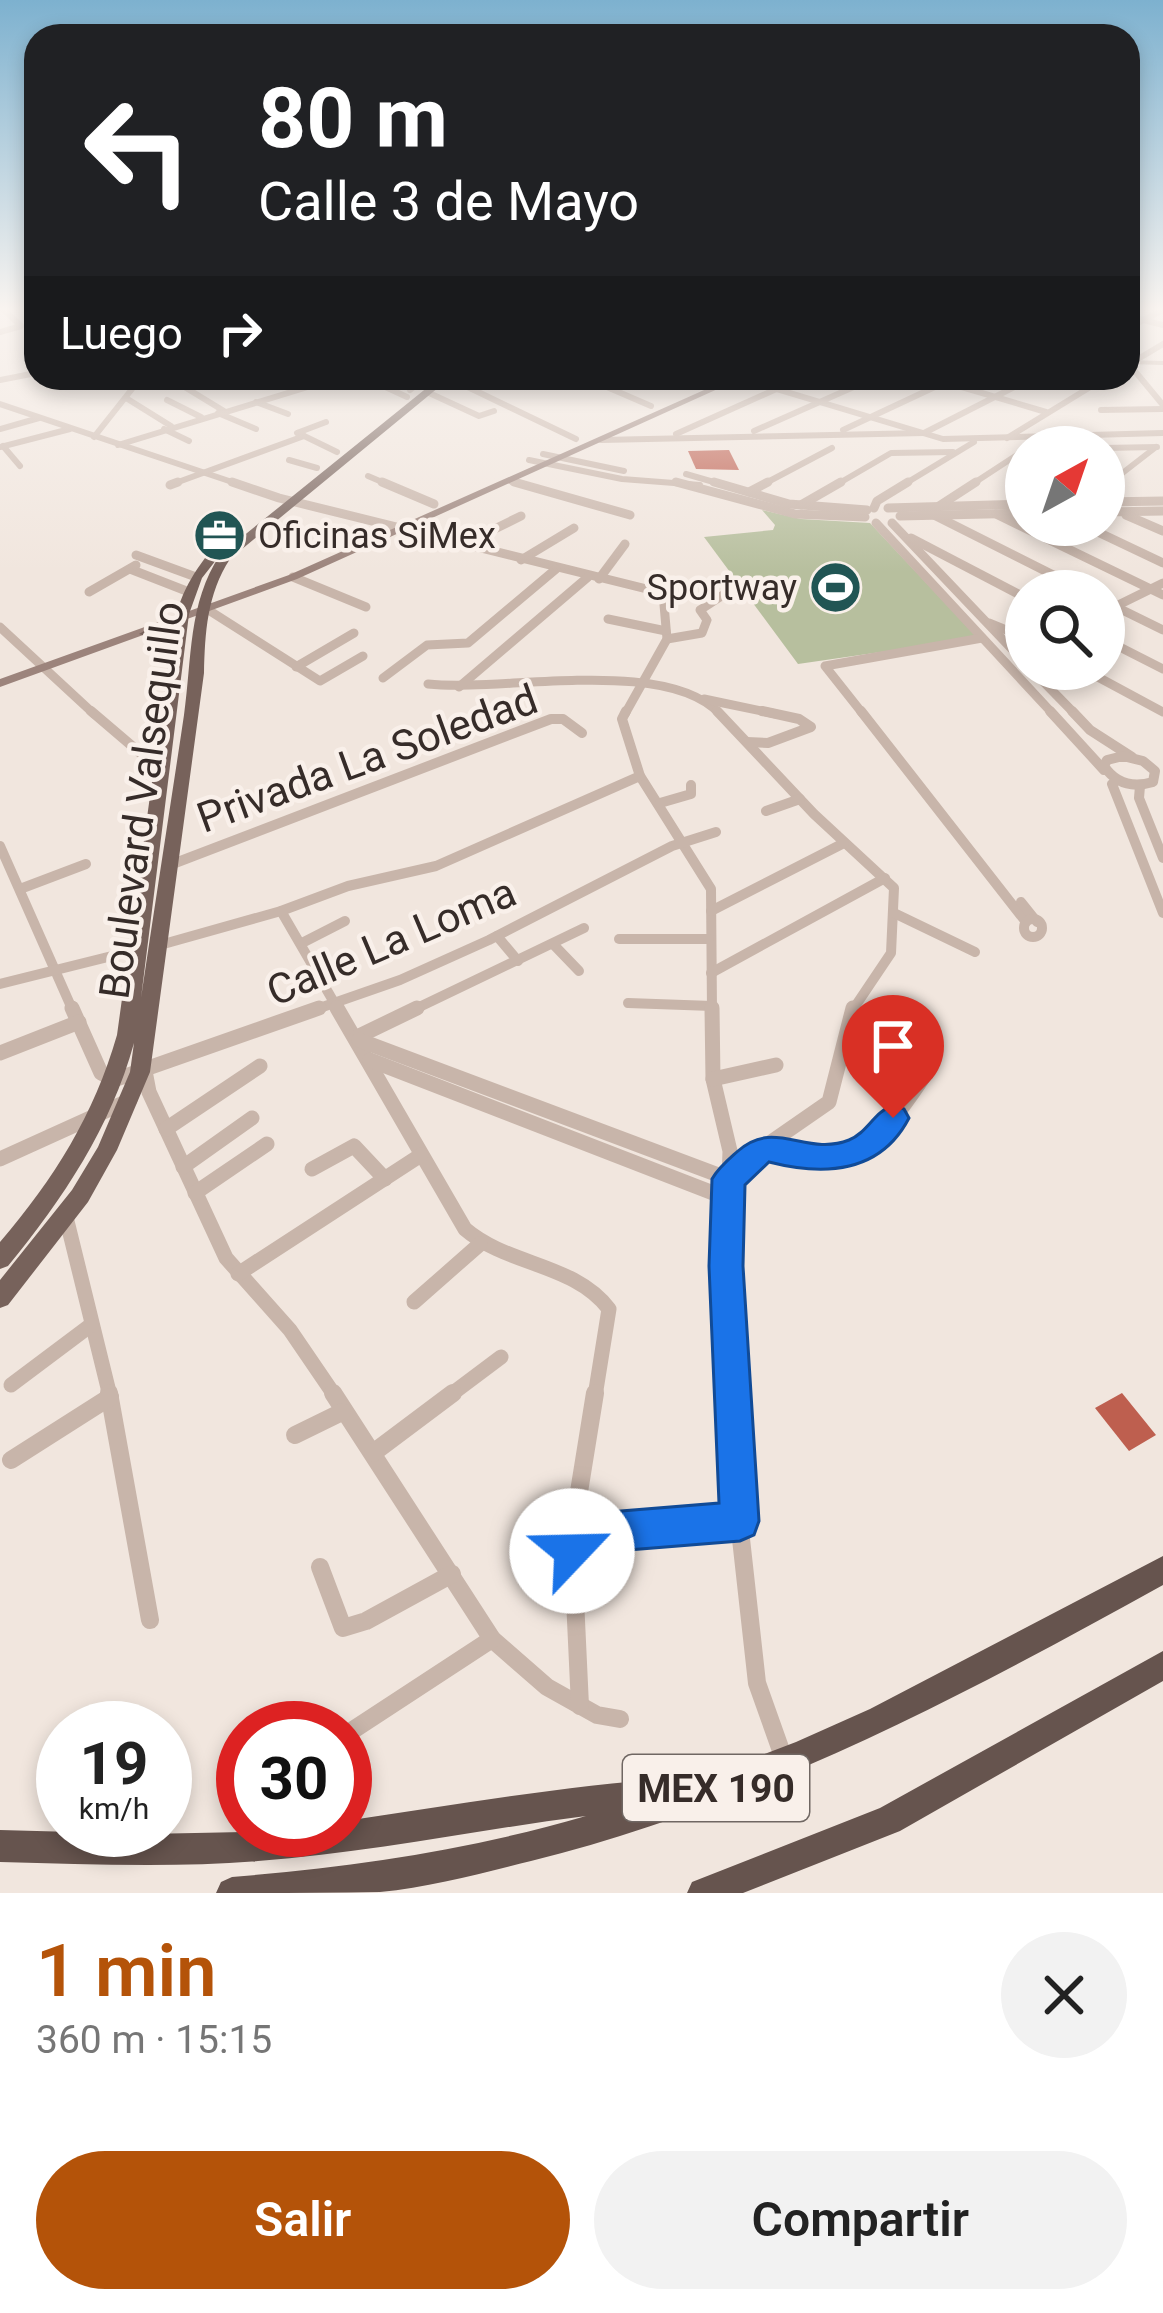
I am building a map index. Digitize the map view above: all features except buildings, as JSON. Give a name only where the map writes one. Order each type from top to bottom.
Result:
[{"type":"highway","name":"MEX 190","points":[[232,1893],[410,1872],[632,1819],[879,1720],[1163,1570]]},
{"type":"highway","name":"MEX 190","points":[[711,1892],[889,1820],[1163,1665]]},
{"type":"highway","points":[[0,1846],[124,1849],[286,1844],[413,1828],[544,1802],[706,1792]]},
{"type":"main road","name":"Boulevard Valsequillo","points":[[0,1298],[66,1217],[141,1084],[203,611],[222,560],[317,468],[405,395]]},
{"type":"main road","name":"Boulevard Valsequillo","points":[[0,1259],[39,1212],[100,1112],[127,1035],[181,618],[193,585],[210,558],[424,395]]},
{"type":"main road","points":[[0,680],[293,577],[510,481],[576,439],[675,395]]},
{"type":"main road","points":[[203,611],[529,460],[561,458],[700,395]]},
{"type":"main road","points":[[43,664],[146,634],[181,618]]},
{"type":"main road","points":[[146,634],[178,641]]},
{"type":"street","points":[[94,437],[128,395]]},
{"type":"street","points":[[197,395],[256,429]]},
{"type":"street","points":[[117,445],[278,395]]},
{"type":"street","points":[[441,395],[478,416],[494,411]]},
{"type":"street","points":[[484,395],[576,439]]},
{"type":"street","points":[[628,395],[651,406]]},
{"type":"street","points":[[667,438],[762,395]]},
{"type":"street","points":[[796,395],[943,439],[1005,438]]},
{"type":"street","points":[[745,435],[837,395]]},
{"type":"street","points":[[836,433],[919,395]]},
{"type":"street","points":[[992,395],[1046,412]]},
{"type":"street","points":[[601,440],[924,433],[999,395]]},
{"type":"street","points":[[1024,426],[1075,395]]},
{"type":"street","points":[[126,398],[189,441]]},
{"type":"street","points":[[167,400],[202,417]]},
{"type":"street","points":[[255,402],[288,414]]},
{"type":"street","points":[[0,404],[285,500],[663,593],[667,635],[622,719],[640,776],[710,883],[713,1078],[730,1151],[727,1189],[740,1521],[757,1682],[784,1760]]},
{"type":"street","points":[[1101,410],[1163,407]]},
{"type":"street","points":[[0,429],[40,418]]},
{"type":"street","points":[[297,421],[312,427]]},
{"type":"street","points":[[170,485],[282,444],[326,422]]},
{"type":"street","points":[[20,466],[2,446],[71,429]]},
{"type":"street","points":[[1125,434],[1163,433]]},
{"type":"street","points":[[301,434],[337,452]]},
{"type":"street","points":[[266,437],[282,444]]},
{"type":"street","points":[[871,514],[877,501],[956,452],[976,442],[1005,445]]},
{"type":"street","points":[[1125,448],[1160,447]]},
{"type":"street","points":[[1125,472],[1160,447]]},
{"type":"street","points":[[729,494],[832,448]]},
{"type":"street","points":[[800,506],[891,453],[956,452]]},
{"type":"street","points":[[561,458],[716,480],[770,503],[871,514],[1005,586]]},
{"type":"street","points":[[544,459],[592,473],[705,486],[812,516],[871,514],[888,508],[1005,514]]},
{"type":"street","points":[[289,460],[317,468]]},
{"type":"street","points":[[936,511],[1005,463]]},
{"type":"street","points":[[592,473],[601,466]]},
{"type":"street","points":[[368,476],[434,504]]},
{"type":"street","points":[[705,486],[716,480]]},
{"type":"street","points":[[510,481],[630,515]]},
{"type":"street","points":[[1125,501],[1160,499]]},
{"type":"street","points":[[897,524],[936,511],[1005,504]]},
{"type":"street","points":[[888,508],[897,524],[1005,642]]},
{"type":"street","points":[[936,511],[1046,570]]},
{"type":"street","points":[[1125,512],[1163,511]]},
{"type":"street","points":[[871,514],[1104,770],[1116,781],[1152,784]]},
{"type":"street","points":[[996,514],[1163,595]]},
{"type":"street","points":[[1125,515],[1163,531]]},
{"type":"street","points":[[463,544],[521,516]]},
{"type":"street","points":[[521,560],[574,528]]},
{"type":"street","points":[[458,687],[593,578],[625,544]]},
{"type":"street","points":[[1125,545],[1163,563]]},
{"type":"street","points":[[135,563],[193,585]]},
{"type":"street","points":[[135,563],[193,585]]},
{"type":"street","points":[[89,592],[135,563]]},
{"type":"street","points":[[383,678],[428,645],[468,643],[556,569]]},
{"type":"street","points":[[293,577],[366,607]]},
{"type":"street","points":[[1125,601],[1163,584]]},
{"type":"street","points":[[608,620],[667,635],[702,633],[707,620],[700,610],[723,595]]},
{"type":"street","points":[[952,607],[1005,631]]},
{"type":"street","points":[[203,611],[324,681],[363,656]]},
{"type":"street","points":[[1125,611],[1163,630]]},
{"type":"street","points":[[988,625],[978,633],[830,662],[1031,922]]},
{"type":"street","points":[[0,627],[142,759],[159,769]]},
{"type":"street","points":[[296,667],[354,634]]},
{"type":"street","points":[[1125,650],[1163,669]]},
{"type":"street","points":[[428,684],[665,683],[703,699],[800,719],[811,727],[768,742],[747,742]]},
{"type":"street","points":[[1052,690],[1090,730],[1163,770]]},
{"type":"street","points":[[1123,690],[1163,712]]},
{"type":"street","points":[[703,699],[844,844],[896,890],[891,953],[854,1005],[829,1102],[764,1147],[727,1189]]},
{"type":"street","name":"Privada La Soledad","points":[[170,865],[551,719],[563,718],[583,733]]},
{"type":"street","points":[[1104,770],[1107,760],[1132,757]]},
{"type":"street","points":[[1145,868],[1163,860],[1138,798],[1152,784],[1155,772],[1150,765]]},
{"type":"street","points":[[160,945],[281,911],[348,886],[436,866],[640,776]]},
{"type":"street","points":[[1116,781],[1112,784],[1163,913]]},
{"type":"street","points":[[660,803],[691,794],[691,785]]},
{"type":"street","points":[[766,811],[800,799]]},
{"type":"street","name":"Calle La Loma","points":[[114,1080],[141,1084],[337,1005],[497,936],[686,841],[716,832]]},
{"type":"street","points":[[711,911],[844,844]]},
{"type":"street","points":[[0,845],[101,1073],[114,1080]]},
{"type":"street","points":[[20,889],[86,864]]},
{"type":"street","points":[[1145,868],[1163,874]]},
{"type":"street","points":[[711,973],[884,878]]},
{"type":"street","points":[[281,911],[465,1229],[480,1244],[593,1289],[609,1309],[572,1535],[580,1706]]},
{"type":"street","points":[[894,914],[975,952]]},
{"type":"street","points":[[302,943],[345,921]]},
{"type":"street","points":[[358,1038],[584,928]]},
{"type":"street","points":[[497,936],[518,961]]},
{"type":"street","points":[[619,939],[709,939]]},
{"type":"street","points":[[553,944],[579,971]]},
{"type":"street","points":[[0,984],[140,949]]},
{"type":"street","points":[[628,1003],[712,1006]]},
{"type":"street","points":[[0,1053],[79,1022]]},
{"type":"street","points":[[358,1038],[617,1156],[727,1189]]},
{"type":"street","points":[[369,1060],[625,1141],[727,1189]]},
{"type":"street","points":[[764,1147],[824,1159],[862,1149],[912,1095],[932,1064]]},
{"type":"street","points":[[713,1078],[776,1065]]},
{"type":"street","points":[[166,1130],[260,1066]]},
{"type":"street","points":[[0,1160],[100,1112],[141,1084],[217,1243],[238,1274],[290,1330],[492,1639],[517,1665],[580,1706],[620,1719]]},
{"type":"street","points":[[183,1167],[253,1118]]},
{"type":"street","points":[[617,1156],[625,1141]]},
{"type":"street","points":[[195,1193],[267,1144]]},
{"type":"street","points":[[312,1169],[354,1146],[385,1179]]},
{"type":"street","points":[[238,1274],[421,1155]]},
{"type":"street","points":[[66,1217],[110,1397],[150,1620]]},
{"type":"street","points":[[414,1302],[480,1244]]},
{"type":"street","points":[[10,1384],[91,1325]]},
{"type":"street","points":[[373,1454],[501,1357]]},
{"type":"street","points":[[10,1460],[110,1397]]},
{"type":"street","points":[[295,1435],[342,1412]]},
{"type":"street","points":[[572,1535],[740,1521]]},
{"type":"street","points":[[320,1567],[343,1628],[366,1622],[452,1574]]},
{"type":"street","points":[[372,1718],[492,1639]]},
{"type":"green space","name":"Sportway","points":[[762,510],[801,519],[870,523],[978,638],[798,664],[704,537],[773,530],[775,525]]},
{"type":"place","name":"Oficinas SiMex","points":[[219,535]]},
{"type":"place","name":"Sportway","points":[[836,587]]},
{"type":"route","points":[[572,1551],[572,1535],[740,1521],[726,1266],[729,1179],[764,1147],[824,1159],[844,1156],[868,1146],[893,1118]]}]
